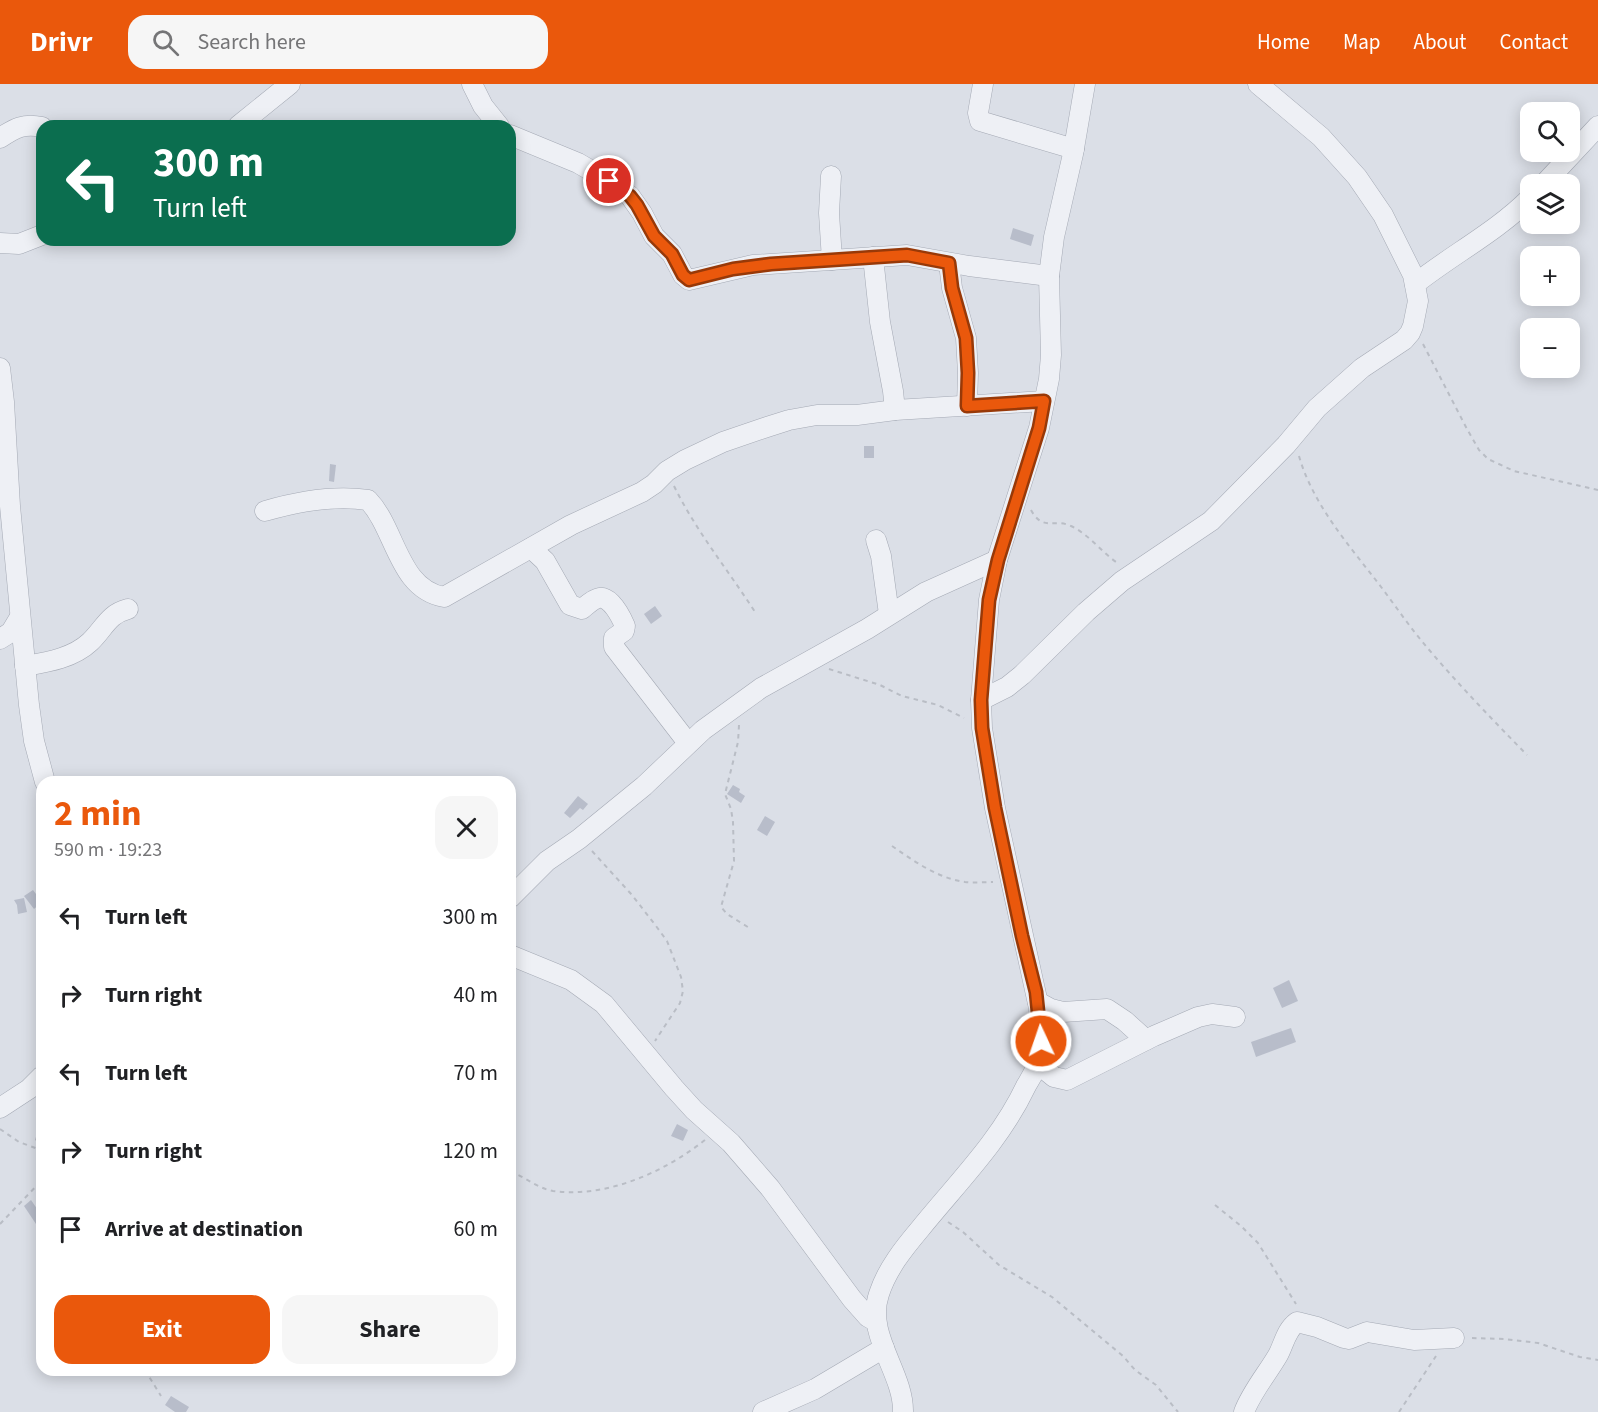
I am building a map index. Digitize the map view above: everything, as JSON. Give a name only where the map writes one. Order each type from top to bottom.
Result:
[{"type":"street","points":[[245,120],[290,84]]},
{"type":"street","points":[[472,84],[483,106],[494,120]]},
{"type":"street","points":[[983,84],[978,113],[980,121],[1074,149]]},
{"type":"street","points":[[903,1412],[901,1397],[875,1321],[879,1293],[887,1273],[934,1212],[985,1153],[1012,1112],[1038,1064],[1041,1041],[1038,1002],[995,808],[982,728],[981,700],[989,600],[998,560],[1039,428],[1049,379],[1051,355],[1049,276],[1053,237],[1074,149],[1085,84]]},
{"type":"street","points":[[981,700],[1001,691],[1022,675],[1086,612],[1134,573],[1211,521],[1335,392],[1362,368],[1404,340],[1413,326],[1418,301],[1413,275],[1383,215],[1357,177],[1321,137],[1258,84]]},
{"type":"street","points":[[0,138],[16,127],[36,125]]},
{"type":"street","points":[[1553,174],[1598,126]]},
{"type":"street","points":[[516,137],[578,163],[630,196],[654,236],[672,254],[686,279],[699,279],[753,265],[907,255],[1049,276]]},
{"type":"street","points":[[831,176],[829,213],[832,260]]},
{"type":"street","points":[[1415,284],[1454,254],[1481,238],[1520,206]]},
{"type":"street","points":[[0,243],[19,244],[36,237]]},
{"type":"street","points":[[873,257],[880,322],[890,368],[895,410]]},
{"type":"street","points":[[949,263],[952,288],[966,338],[967,406]]},
{"type":"street","points":[[0,369],[25,666],[34,741],[43,776]]},
{"type":"street","points":[[265,511],[287,505],[335,499],[368,500],[378,514],[409,576],[441,597],[448,596],[571,525],[642,492],[685,459],[723,442],[789,420],[817,416],[857,416],[895,410],[1044,401]]},
{"type":"street","points":[[876,540],[881,556],[889,614]]},
{"type":"street","points":[[531,548],[545,561],[570,605],[582,609],[599,598],[604,598],[612,604],[625,626],[624,631],[614,638],[614,647],[688,743]]},
{"type":"street","points":[[516,892],[547,861],[579,839],[644,786],[688,743],[761,688],[955,578],[998,560]]},
{"type":"street","points":[[25,666],[64,657],[78,651],[89,643],[113,615],[128,609]]},
{"type":"street","points":[[0,639],[10,632],[20,617]]},
{"type":"street","points":[[516,957],[571,980],[604,1004],[694,1110],[740,1153],[770,1188],[852,1299],[868,1317],[875,1321]]},
{"type":"street","points":[[1038,1002],[1063,1012],[1107,1009],[1125,1021],[1146,1040]]},
{"type":"street","points":[[1038,1064],[1054,1077],[1067,1080],[1146,1040],[1198,1017],[1212,1014],[1235,1017]]},
{"type":"street","points":[[0,1108],[36,1082]]},
{"type":"street","points":[[1244,1412],[1251,1396],[1281,1350],[1294,1324],[1302,1322],[1349,1339],[1367,1332],[1405,1340],[1450,1338]]},
{"type":"street","points":[[763,1412],[815,1389],[884,1348]]},
{"type":"path","points":[[1413,326],[1467,429],[1479,450],[1488,459],[1514,471],[1598,490]]},
{"type":"path","points":[[1294,436],[1305,478],[1360,562],[1417,635],[1527,755]]},
{"type":"path","points":[[667,471],[683,505],[755,612]]},
{"type":"path","points":[[1020,486],[1032,513],[1038,520],[1044,524],[1062,523],[1071,526],[1083,533],[1113,561],[1134,573]]},
{"type":"path","points":[[804,662],[866,680],[902,696],[938,705],[982,728]]},
{"type":"path","points":[[741,702],[738,742],[725,794],[733,822],[734,861],[721,907],[727,914],[751,929]]},
{"type":"path","points":[[579,839],[605,865],[657,926],[667,941],[683,982],[680,1003],[645,1054]]},
{"type":"path","points":[[892,846],[927,870],[947,877],[964,882],[1011,882]]},
{"type":"path","points":[[0,1129],[19,1142],[36,1148]]},
{"type":"path","points":[[516,1175],[538,1187],[553,1191],[603,1189],[650,1174],[680,1157],[716,1131]]},
{"type":"path","points":[[0,1224],[36,1186]]},
{"type":"path","points":[[1215,1205],[1258,1243],[1294,1302],[1302,1322]]},
{"type":"path","points":[[934,1212],[963,1232],[999,1265],[1052,1297],[1123,1356],[1134,1370],[1155,1385],[1178,1412]]},
{"type":"path","points":[[1399,1412],[1450,1338],[1504,1339],[1538,1343],[1580,1357],[1598,1360]]},
{"type":"path","points":[[149,1376],[162,1396]]},
{"type":"building","points":[[1013,228],[1034,235],[1031,246],[1010,239]]},
{"type":"building","points":[[864,446],[874,446],[874,458],[864,458]]},
{"type":"building","points":[[330,464],[336,465],[334,482],[329,481]]},
{"type":"building","points":[[655,606],[662,616],[651,624],[644,614]]},
{"type":"building","points":[[733,785],[745,796],[741,803],[727,794]]},
{"type":"building","points":[[578,796],[588,804],[570,818],[564,813]]},
{"type":"building","points":[[765,816],[775,822],[767,836],[757,830]]},
{"type":"building","points":[[33,890],[36,894],[36,907],[34,909],[24,896]]},
{"type":"building","points":[[24,898],[27,912],[18,914],[14,900]]},
{"type":"building","points":[[1289,980],[1298,1001],[1282,1008],[1273,988]]},
{"type":"building","points":[[1291,1028],[1296,1042],[1256,1057],[1251,1042]]},
{"type":"building","points":[[677,1124],[688,1130],[683,1141],[671,1136]]},
{"type":"building","points":[[31,1200],[36,1207],[36,1224],[24,1206]]},
{"type":"building","points":[[171,1396],[189,1407],[186,1412],[175,1412],[165,1405]]},
{"type":"route","points":[[609,181],[630,196],[654,236],[672,254],[683,275],[689,280],[753,265],[858,258],[907,255],[949,263],[952,288],[965,329],[968,373],[967,406],[1044,401],[1039,428],[1008,525],[989,600],[981,700],[982,728],[995,808],[1036,992],[1041,1041]]}]
